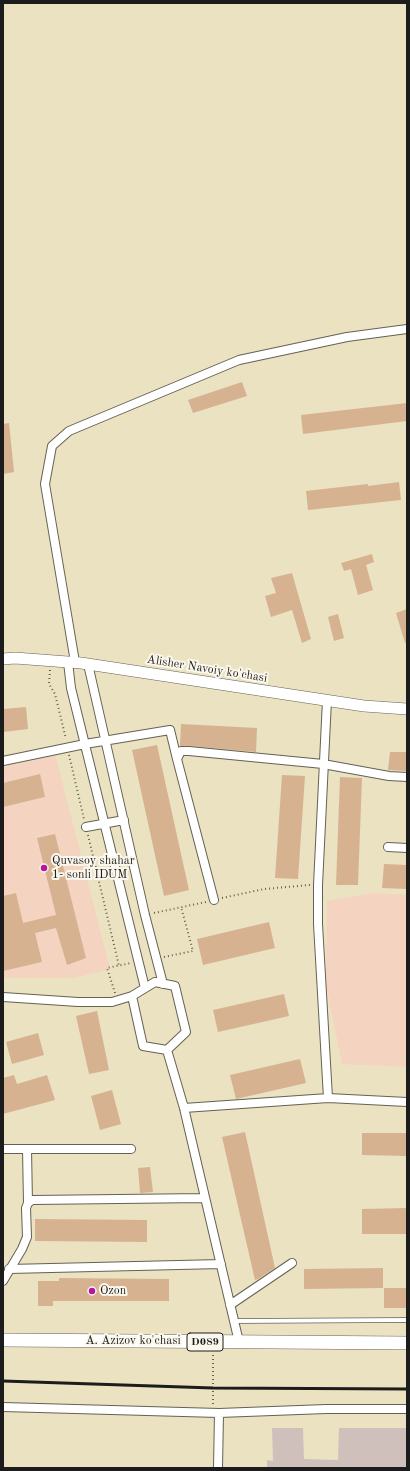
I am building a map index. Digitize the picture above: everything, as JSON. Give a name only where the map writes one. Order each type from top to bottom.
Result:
[{"type":"main road","name":"A. Azizov ko'chasi","points":[[3,1340],[407,1343]]},
{"type":"street","points":[[145,988],[72,688],[72,662],[45,484],[52,446],[68,430],[239,360],[347,337],[407,329]]},
{"type":"street","name":"Alisher Navoiy ko'chasi","points":[[3,658],[50,660],[88,664],[364,706],[407,709]]},
{"type":"street","points":[[88,664],[163,984]]},
{"type":"street","points":[[327,700],[318,881],[318,924],[328,1098]]},
{"type":"street","points":[[3,761],[85,744],[106,742],[170,730],[214,900]]},
{"type":"street","points":[[177,759],[181,751],[189,750],[323,764],[389,776],[407,777]]},
{"type":"street","points":[[86,827],[124,820]]},
{"type":"street","points":[[388,847],[407,848]]},
{"type":"street","points":[[3,997],[78,1002],[112,1002],[132,996],[155,982],[175,986],[186,1032],[167,1050]]},
{"type":"street","points":[[132,996],[143,1046],[167,1050]]},
{"type":"street","points":[[167,1050],[184,1108],[239,1342]]},
{"type":"street","points":[[184,1108],[328,1098],[407,1102]]},
{"type":"street","points":[[3,1149],[131,1149]]},
{"type":"street","points":[[3,1281],[22,1249],[27,1237],[27,1149]]},
{"type":"street","points":[[28,1203],[32,1200],[205,1198]]},
{"type":"street","points":[[230,1305],[292,1263]]},
{"type":"street","points":[[9,1269],[221,1264]]},
{"type":"street","points":[[3,1407],[216,1413],[326,1409],[407,1409]]},
{"type":"street","points":[[216,1413],[218,1468]]},
{"type":"lane","points":[[234,1322],[407,1320]]},
{"type":"path","points":[[50,660],[49,684],[55,694],[119,966]]},
{"type":"path","points":[[213,1342],[216,1413]]},
{"type":"shaded area","name":"Quvasoy shahar 1- sonli IDUM","points":[[55,754],[110,969],[74,978],[3,978],[3,767]]},
{"type":"shaded area","points":[[375,893],[407,895],[407,1067],[342,1064],[326,984],[327,901]]},
{"type":"shaded area","points":[[272,1428],[303,1428],[304,1459],[338,1460],[339,1428],[407,1428],[407,1468],[267,1468],[267,1460],[273,1461]]},
{"type":"building","points":[[242,382],[247,396],[193,413],[188,400]]},
{"type":"building","points":[[407,403],[407,421],[303,434],[301,415]]},
{"type":"building","points":[[9,423],[14,472],[3,474],[3,424]]},
{"type":"building","points":[[399,482],[401,500],[308,510],[306,491]]},
{"type":"building","points":[[372,554],[374,562],[366,565],[373,590],[358,595],[351,569],[344,571],[341,563]]},
{"type":"building","points":[[292,573],[311,639],[302,643],[292,610],[271,617],[265,596],[276,593],[271,578]]},
{"type":"building","points":[[407,609],[407,642],[405,643],[396,613]]},
{"type":"building","points":[[338,614],[344,638],[334,641],[328,617]]},
{"type":"building","points":[[26,707],[28,729],[3,732],[3,709]]},
{"type":"building","points":[[181,724],[257,728],[256,752],[180,746]]},
{"type":"building","points":[[157,745],[189,890],[164,896],[132,750]]},
{"type":"building","points":[[390,752],[407,752],[407,771],[388,770]]},
{"type":"building","points":[[40,774],[45,797],[3,807],[3,783]]},
{"type":"building","points":[[282,775],[305,776],[298,879],[275,878]]},
{"type":"building","points":[[340,777],[362,778],[358,885],[336,885]]},
{"type":"building","points":[[55,834],[86,958],[67,965],[56,928],[35,933],[42,962],[3,971],[3,896],[16,893],[23,923],[56,915],[37,838]]},
{"type":"building","points":[[384,864],[407,865],[407,889],[382,888]]},
{"type":"building","points":[[269,922],[275,948],[203,965],[197,939]]},
{"type":"building","points":[[284,994],[289,1016],[218,1032],[213,1010]]},
{"type":"building","points":[[97,1011],[109,1070],[89,1074],[76,1016]]},
{"type":"building","points":[[38,1033],[44,1055],[12,1064],[6,1042]]},
{"type":"building","points":[[300,1059],[306,1083],[236,1099],[230,1075]]},
{"type":"building","points":[[14,1075],[17,1084],[47,1075],[55,1100],[3,1114],[3,1078]]},
{"type":"building","points":[[112,1090],[121,1124],[100,1130],[91,1096]]},
{"type":"building","points":[[245,1132],[275,1268],[255,1280],[222,1137]]},
{"type":"building","points":[[362,1133],[407,1133],[407,1156],[362,1155]]},
{"type":"building","points":[[150,1167],[153,1192],[140,1193],[138,1168]]},
{"type":"building","points":[[407,1208],[407,1234],[362,1234],[362,1209]]},
{"type":"building","points":[[35,1219],[147,1220],[147,1242],[35,1241]]},
{"type":"building","points":[[383,1268],[383,1288],[304,1289],[304,1269]]},
{"type":"building","points":[[59,1278],[169,1279],[169,1301],[53,1301],[53,1306],[38,1306],[38,1281],[59,1281]]},
{"type":"building","points":[[384,1288],[407,1288],[407,1308],[384,1308]]},
{"type":"railway","points":[[3,1381],[213,1388],[407,1389]]},
{"type":"place","name":"Quvasoy shahar 1- sonli IDUM","points":[[44,868]]},
{"type":"place","name":"Ozon","points":[[92,1291]]}]
